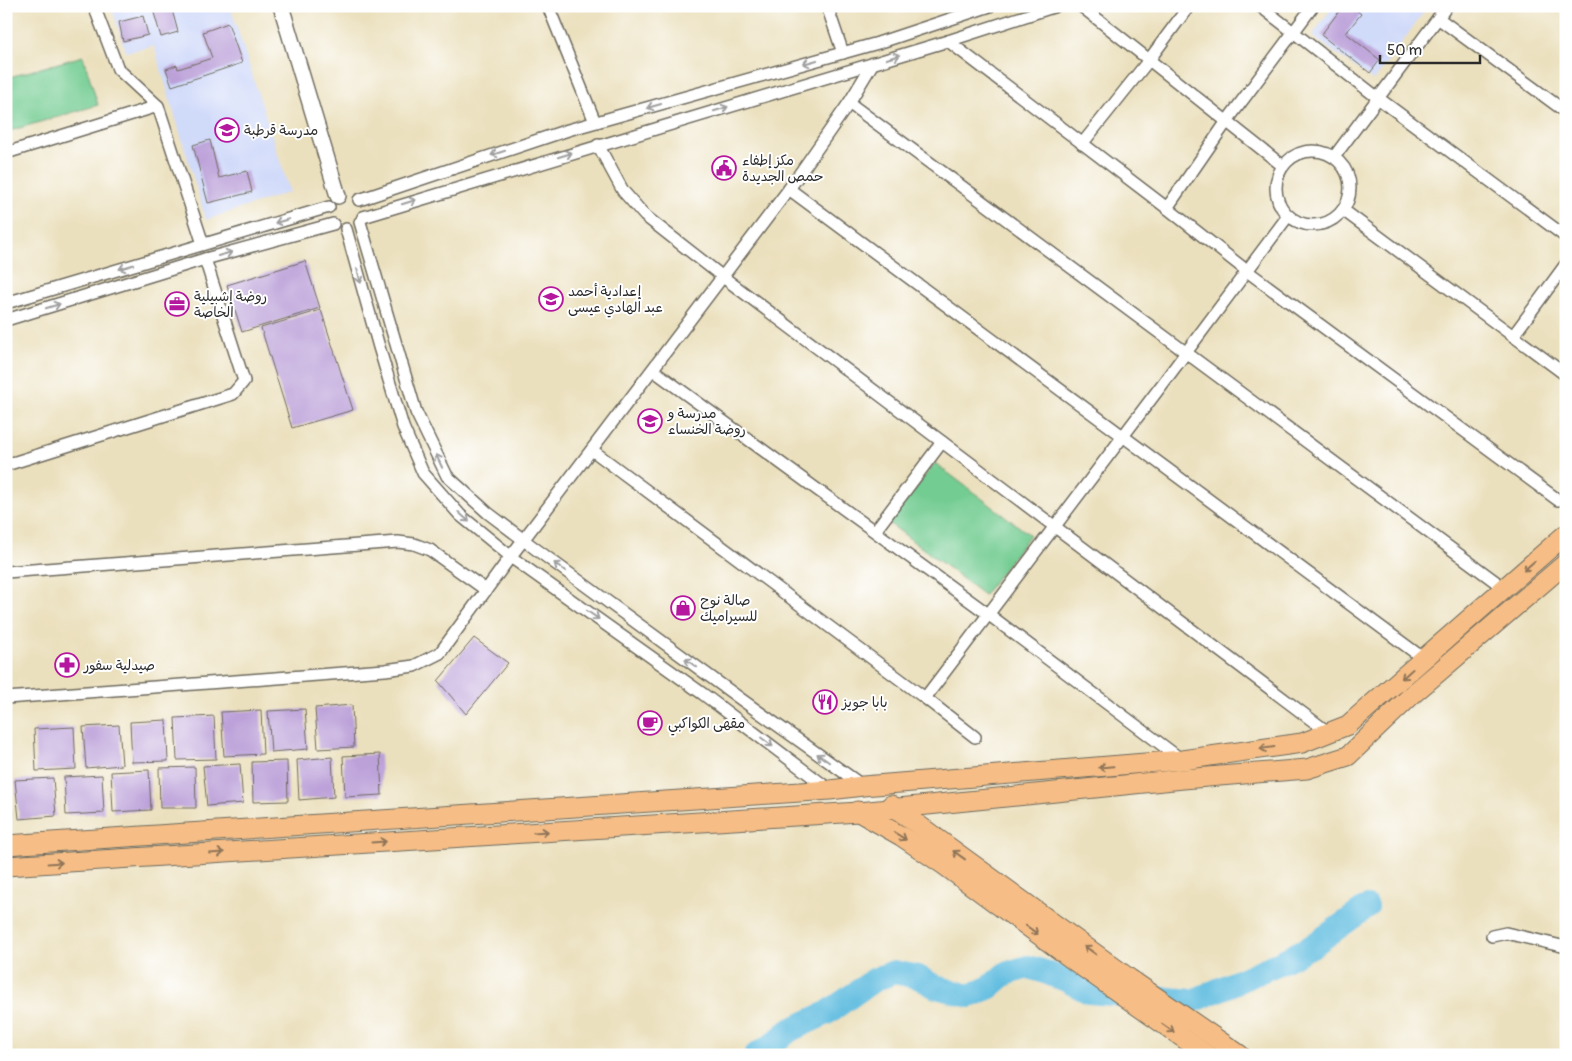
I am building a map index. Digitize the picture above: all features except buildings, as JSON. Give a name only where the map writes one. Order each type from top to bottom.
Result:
[{"type":"main road","points":[[6,845],[830,790],[1182,760],[1302,743],[1348,725],[1566,534]]},
{"type":"main road","points":[[6,866],[859,812],[1308,768],[1348,756],[1413,694],[1566,563]]},
{"type":"main road","points":[[863,786],[1130,979],[1240,1055]]},
{"type":"main road","points":[[830,790],[859,812],[908,840],[1206,1055]]},
{"type":"street","points":[[94,6],[118,70],[158,106],[203,244]]},
{"type":"street","points":[[281,6],[334,202],[328,213],[333,224],[346,229],[352,228],[361,219],[598,145],[948,41],[1056,6]]},
{"type":"street","points":[[548,6],[595,122]]},
{"type":"street","points":[[827,6],[843,53]]},
{"type":"street","points":[[359,200],[568,130],[878,43],[990,6]]},
{"type":"street","points":[[1081,6],[1283,166]]},
{"type":"street","points":[[1082,144],[1189,6]]},
{"type":"street","points":[[1260,6],[1378,98],[1566,237]]},
{"type":"street","points":[[1166,208],[1227,121],[1313,6]]},
{"type":"street","points":[[1334,157],[1447,6]]},
{"type":"street","points":[[1438,18],[1566,112]]},
{"type":"street","points":[[948,41],[1247,271],[1558,500]]},
{"type":"street","points":[[6,698],[385,670],[414,666],[440,654],[523,540],[789,189],[873,63]]},
{"type":"street","points":[[848,103],[1504,588]]},
{"type":"street","points":[[6,153],[158,106]]},
{"type":"street","points":[[598,145],[623,191],[645,216],[723,277],[1328,733]]},
{"type":"street","points":[[1309,151],[1322,152],[1334,157],[1345,168],[1350,181],[1350,194],[1338,216],[1324,224],[1312,225],[1299,223],[1288,216],[1278,203],[1275,190],[1277,177],[1283,166],[1297,154],[1309,151]]},
{"type":"street","points":[[789,189],[1424,659]]},
{"type":"street","points":[[6,303],[203,244],[334,202],[350,194],[359,200],[362,205],[361,219],[416,412],[447,476],[488,513],[523,540],[863,786]]},
{"type":"street","points":[[1342,210],[1566,375]]},
{"type":"street","points":[[925,698],[1288,216]]},
{"type":"street","points":[[6,320],[205,259],[333,224]]},
{"type":"street","points":[[346,229],[403,427],[423,473],[460,515],[511,556],[703,694],[830,790]]},
{"type":"street","points":[[6,465],[233,394],[244,381],[205,259]]},
{"type":"street","points":[[1514,336],[1566,264]]},
{"type":"street","points":[[653,370],[988,614],[1182,760]]},
{"type":"street","points":[[875,531],[942,442]]},
{"type":"street","points":[[592,450],[975,737]]},
{"type":"street","points":[[6,572],[398,542],[414,544],[430,550],[486,590]]},
{"type":"street","points":[[1492,936],[1506,933],[1566,947]]},
{"type":"shaded area","points":[[111,6],[230,6],[290,192],[206,220],[154,46],[126,52]]},
{"type":"shaded area","points":[[1333,6],[1428,6],[1374,81],[1312,36]]},
{"type":"green space","points":[[83,56],[98,105],[6,132],[6,78]]},
{"type":"green space","points":[[935,463],[1030,535],[984,595],[889,523]]},
{"type":"waterway","points":[[756,1055],[790,1030],[827,1013],[874,980],[894,972],[918,977],[936,987],[970,996],[990,987],[1005,974],[1028,967],[1066,980],[1089,992],[1193,1001],[1277,964],[1312,946],[1367,907]]},
{"type":"place","name":"مدرسة قرطبة","points":[[227,130]]},
{"type":"place","name":"مكز إطفاء حمص الجديدة","points":[[724,168]]},
{"type":"place","name":"إعدادية أحمد عبد الهادي عيسى","points":[[551,299]]},
{"type":"place","name":"روضة إشبيلية الخاصة","points":[[177,304]]},
{"type":"place","name":"مدرسة و روضة الخنساء","points":[[650,421]]},
{"type":"place","name":"صالة نوح للسيراميك","points":[[683,608]]},
{"type":"place","name":"صيدلية سفور","points":[[67,665]]},
{"type":"place","name":"بابا جويز","points":[[825,702]]},
{"type":"place","name":"مقهى الكواكبي","points":[[650,723]]}]
